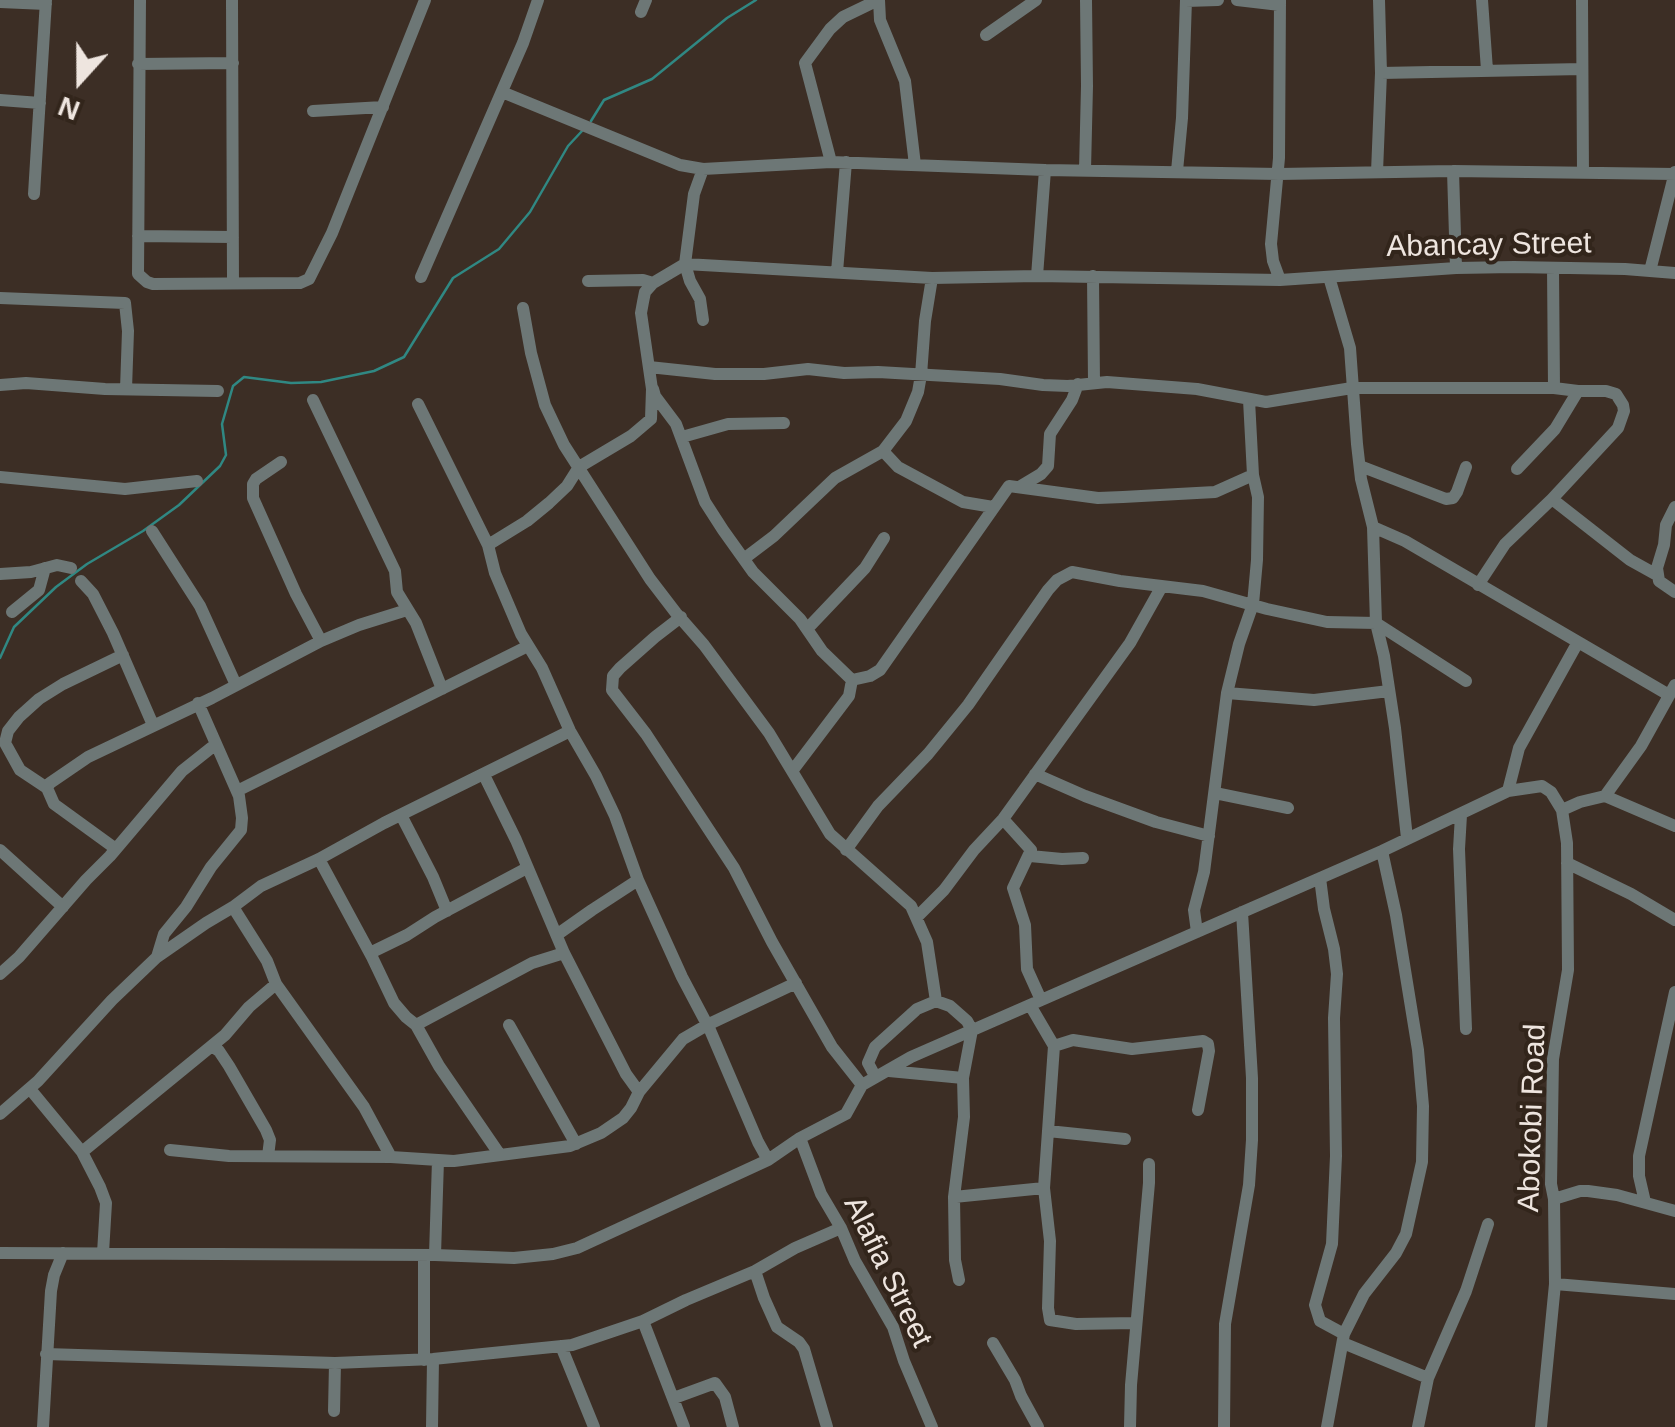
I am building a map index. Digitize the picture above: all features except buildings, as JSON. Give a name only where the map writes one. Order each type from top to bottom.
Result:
[{"type":"street","points":[[140,0],[138,274],[146,282],[300,283],[309,278],[332,234],[425,0]]},
{"type":"street","points":[[232,0],[233,282]]},
{"type":"street","points":[[421,277],[538,0]]},
{"type":"street","points":[[838,272],[839,162],[806,63],[830,29],[856,9],[878,0],[880,20],[904,81],[914,165]]},
{"type":"street","points":[[986,36],[1036,0]]},
{"type":"street","points":[[1085,170],[1086,0]]},
{"type":"street","points":[[1177,172],[1186,0],[1218,0]]},
{"type":"street","points":[[1238,0],[1280,3],[1279,174],[1271,244],[1280,280]]},
{"type":"street","points":[[1377,172],[1379,0]]},
{"type":"street","points":[[1482,0],[1487,70]]},
{"type":"street","points":[[1582,0],[1583,173]]},
{"type":"street","points":[[0,2],[46,2],[34,194]]},
{"type":"street","points":[[138,64],[233,63]]},
{"type":"street","points":[[1380,73],[1582,69]]},
{"type":"street","points":[[502,92],[680,165],[703,169],[839,162],[1279,174],[1675,173],[1650,271]]},
{"type":"street","points":[[0,100],[40,104]]},
{"type":"street","points":[[312,111],[384,107]]},
{"type":"street","points":[[703,169],[694,194],[685,264],[700,299],[703,320]]},
{"type":"street","points":[[1037,276],[1045,170]]},
{"type":"street","points":[[1453,171],[1456,268]]},
{"type":"street","points":[[138,236],[233,237]]},
{"type":"street","points":[[488,545],[549,503],[579,467],[648,422],[652,388],[642,313],[645,292],[685,264]]},
{"type":"street","name":"Abancay Street","points":[[685,264],[932,278],[1280,280],[1456,268],[1675,273]]},
{"type":"street","points":[[1553,268],[1554,388]]},
{"type":"street","points":[[1093,276],[1094,383]]},
{"type":"street","points":[[1329,277],[1350,348],[1360,466],[1373,527],[1376,623],[1399,754],[1407,838]]},
{"type":"street","points":[[745,558],[835,478],[883,450],[906,422],[922,376],[932,278]]},
{"type":"street","points":[[588,282],[653,283]]},
{"type":"street","points":[[0,298],[125,303],[126,389]]},
{"type":"street","points":[[523,308],[531,353],[558,434],[639,562],[769,732],[830,834],[906,900],[918,917],[931,959],[936,1001]]},
{"type":"street","points":[[650,367],[722,374],[808,368],[1043,385],[1182,387],[1280,402],[1352,388],[1554,388],[1616,394],[1623,404],[1618,428],[1505,544],[1478,585]]},
{"type":"street","points":[[1021,486],[1048,466],[1050,434],[1078,384]]},
{"type":"street","points":[[0,385],[218,392]]},
{"type":"street","points":[[652,388],[676,424],[705,502],[753,572],[800,618],[822,651],[852,680]]},
{"type":"street","points":[[1517,469],[1555,429],[1578,391]]},
{"type":"street","points":[[313,400],[395,572],[397,592],[416,623],[442,689]]},
{"type":"street","points":[[1197,932],[1194,910],[1204,872],[1227,693],[1238,644],[1254,604],[1258,497],[1249,400]]},
{"type":"street","points":[[418,404],[488,545],[495,572],[528,646],[615,816],[638,880],[768,1160]]},
{"type":"street","points":[[682,437],[728,424],[784,423]]},
{"type":"street","points":[[883,450],[898,467],[963,502],[993,507]]},
{"type":"street","points":[[281,462],[256,478],[253,498],[296,594],[322,640]]},
{"type":"street","points":[[1360,466],[1446,499],[1457,492],[1466,466]]},
{"type":"street","points":[[852,680],[880,670],[1009,486],[1123,497],[1215,492],[1253,475]]},
{"type":"street","points":[[0,477],[125,489],[197,480]]},
{"type":"street","points":[[1552,499],[1675,592]]},
{"type":"street","points":[[1658,578],[1666,524],[1675,507]]},
{"type":"street","points":[[1373,527],[1406,541],[1578,642],[1672,690],[1641,746],[1605,796]]},
{"type":"street","points":[[152,531],[200,606],[236,685]]},
{"type":"street","points":[[808,629],[865,568],[884,538]]},
{"type":"street","points":[[0,574],[57,565],[71,568]]},
{"type":"street","points":[[12,612],[39,590],[45,568]]},
{"type":"street","points":[[846,850],[878,806],[968,705],[1057,580],[1072,572],[1203,591],[1267,610],[1328,622],[1376,623],[1466,681]]},
{"type":"street","points":[[81,581],[94,594],[153,725]]},
{"type":"street","points":[[918,917],[1003,819],[1130,642],[1162,586]]},
{"type":"street","points":[[47,788],[79,762],[322,640],[406,610]]},
{"type":"street","points":[[681,617],[620,668],[613,676],[612,690],[646,734],[734,868],[832,1047],[862,1085]]},
{"type":"street","points":[[1508,792],[1519,748],[1578,642]]},
{"type":"street","points":[[236,791],[528,646]]},
{"type":"street","points":[[116,849],[54,804],[47,788],[20,770],[5,743],[8,731],[19,717],[39,700],[122,654]]},
{"type":"street","points":[[794,770],[849,696],[852,680]]},
{"type":"street","points":[[1227,693],[1314,700],[1388,690]]},
{"type":"street","points":[[157,957],[164,934],[241,830],[236,791],[198,704]]},
{"type":"street","points":[[0,1114],[30,1090],[157,957],[261,886],[570,731]]},
{"type":"street","points":[[0,974],[182,771],[216,744]]},
{"type":"street","points":[[1036,774],[1156,822],[1209,836]]},
{"type":"street","points":[[484,775],[564,953],[639,1092]]},
{"type":"street","points":[[0,1253],[514,1258],[577,1248],[768,1160],[846,1114],[862,1085],[911,1056],[1508,792],[1542,786],[1562,810],[1605,796],[1675,826]]},
{"type":"street","points":[[1216,793],[1288,808]]},
{"type":"street","name":"Abokobi Road","points":[[1540,1427],[1555,1284],[1551,1184],[1553,1059],[1568,970],[1567,843],[1562,810]]},
{"type":"street","points":[[401,815],[447,910]]},
{"type":"street","points":[[1460,815],[1466,1029]]},
{"type":"street","points":[[1003,819],[1031,850],[1012,888],[1025,925],[1027,969],[1035,1002],[1054,1046],[1044,1188],[1050,1241],[1050,1320],[1076,1324],[1136,1323]]},
{"type":"street","points":[[0,850],[64,907]]},
{"type":"street","points":[[1327,1427],[1344,1339],[1364,1294],[1406,1234],[1422,1155],[1418,1050],[1382,850]]},
{"type":"street","points":[[1030,856],[1083,858]]},
{"type":"street","points":[[320,859],[394,1003],[416,1025],[438,1066],[500,1155]]},
{"type":"street","points":[[1567,862],[1675,920]]},
{"type":"street","points":[[370,953],[527,868]]},
{"type":"street","points":[[1320,878],[1336,974],[1336,1156],[1332,1244],[1315,1305],[1320,1321],[1344,1339],[1428,1378]]},
{"type":"street","points":[[558,934],[638,880]]},
{"type":"street","points":[[233,908],[268,961],[276,984],[364,1108],[391,1157]]},
{"type":"street","points":[[1224,1427],[1225,1324],[1249,1185],[1252,1140],[1242,912]]},
{"type":"street","points":[[416,1025],[532,963],[564,953]]},
{"type":"street","points":[[170,1150],[229,1156],[470,1160],[576,1144],[623,1118],[639,1092],[683,1040],[796,982]]},
{"type":"street","points":[[82,1152],[225,1035],[276,984]]},
{"type":"street","points":[[1645,1202],[1639,1156],[1675,992]]},
{"type":"street","points":[[959,1280],[954,1197],[964,1117],[963,1078],[972,1030],[960,1013],[936,1001],[918,1009],[876,1047],[868,1063],[882,1073],[963,1078]]},
{"type":"street","points":[[510,1025],[576,1144]]},
{"type":"street","points":[[1054,1046],[1074,1040],[1132,1049],[1203,1041],[1209,1051],[1198,1110]]},
{"type":"street","points":[[212,1046],[229,1066],[266,1130],[270,1140],[268,1156]]},
{"type":"street","points":[[30,1090],[82,1152],[106,1202],[103,1253]]},
{"type":"street","points":[[1048,1130],[1125,1139]]},
{"type":"street","name":"Alafia Street","points":[[800,1138],[815,1182],[854,1261],[894,1327],[908,1373],[932,1427]]},
{"type":"street","points":[[432,1427],[428,1360],[430,1255],[438,1160]]},
{"type":"street","points":[[1130,1427],[1148,1164]]},
{"type":"street","points":[[954,1197],[1044,1188]]},
{"type":"street","points":[[1554,1199],[1588,1190],[1675,1211]]},
{"type":"street","points":[[1418,1427],[1428,1378],[1466,1291],[1488,1224]]},
{"type":"street","points":[[46,1354],[335,1363],[428,1360],[561,1346],[642,1321],[841,1228]]},
{"type":"street","points":[[43,1427],[51,1291],[62,1254]]},
{"type":"street","points":[[756,1271],[778,1327],[802,1345],[827,1427]]},
{"type":"street","points":[[1555,1284],[1675,1294]]},
{"type":"street","points":[[642,1321],[684,1427]]},
{"type":"street","points":[[993,1343],[1038,1427]]},
{"type":"street","points":[[561,1346],[594,1427]]},
{"type":"street","points":[[334,1411],[335,1363]]},
{"type":"street","points":[[674,1398],[715,1383],[725,1397],[733,1427]]},
{"type":"waterway","points":[[591,121],[604,100],[652,79],[727,18],[756,0]]},
{"type":"waterway","points":[[0,658],[14,627],[56,587],[179,505],[220,466],[226,455],[222,424],[233,386],[244,377],[321,382],[374,371],[404,357],[453,278],[499,249],[530,212],[568,146],[582,131]]}]
